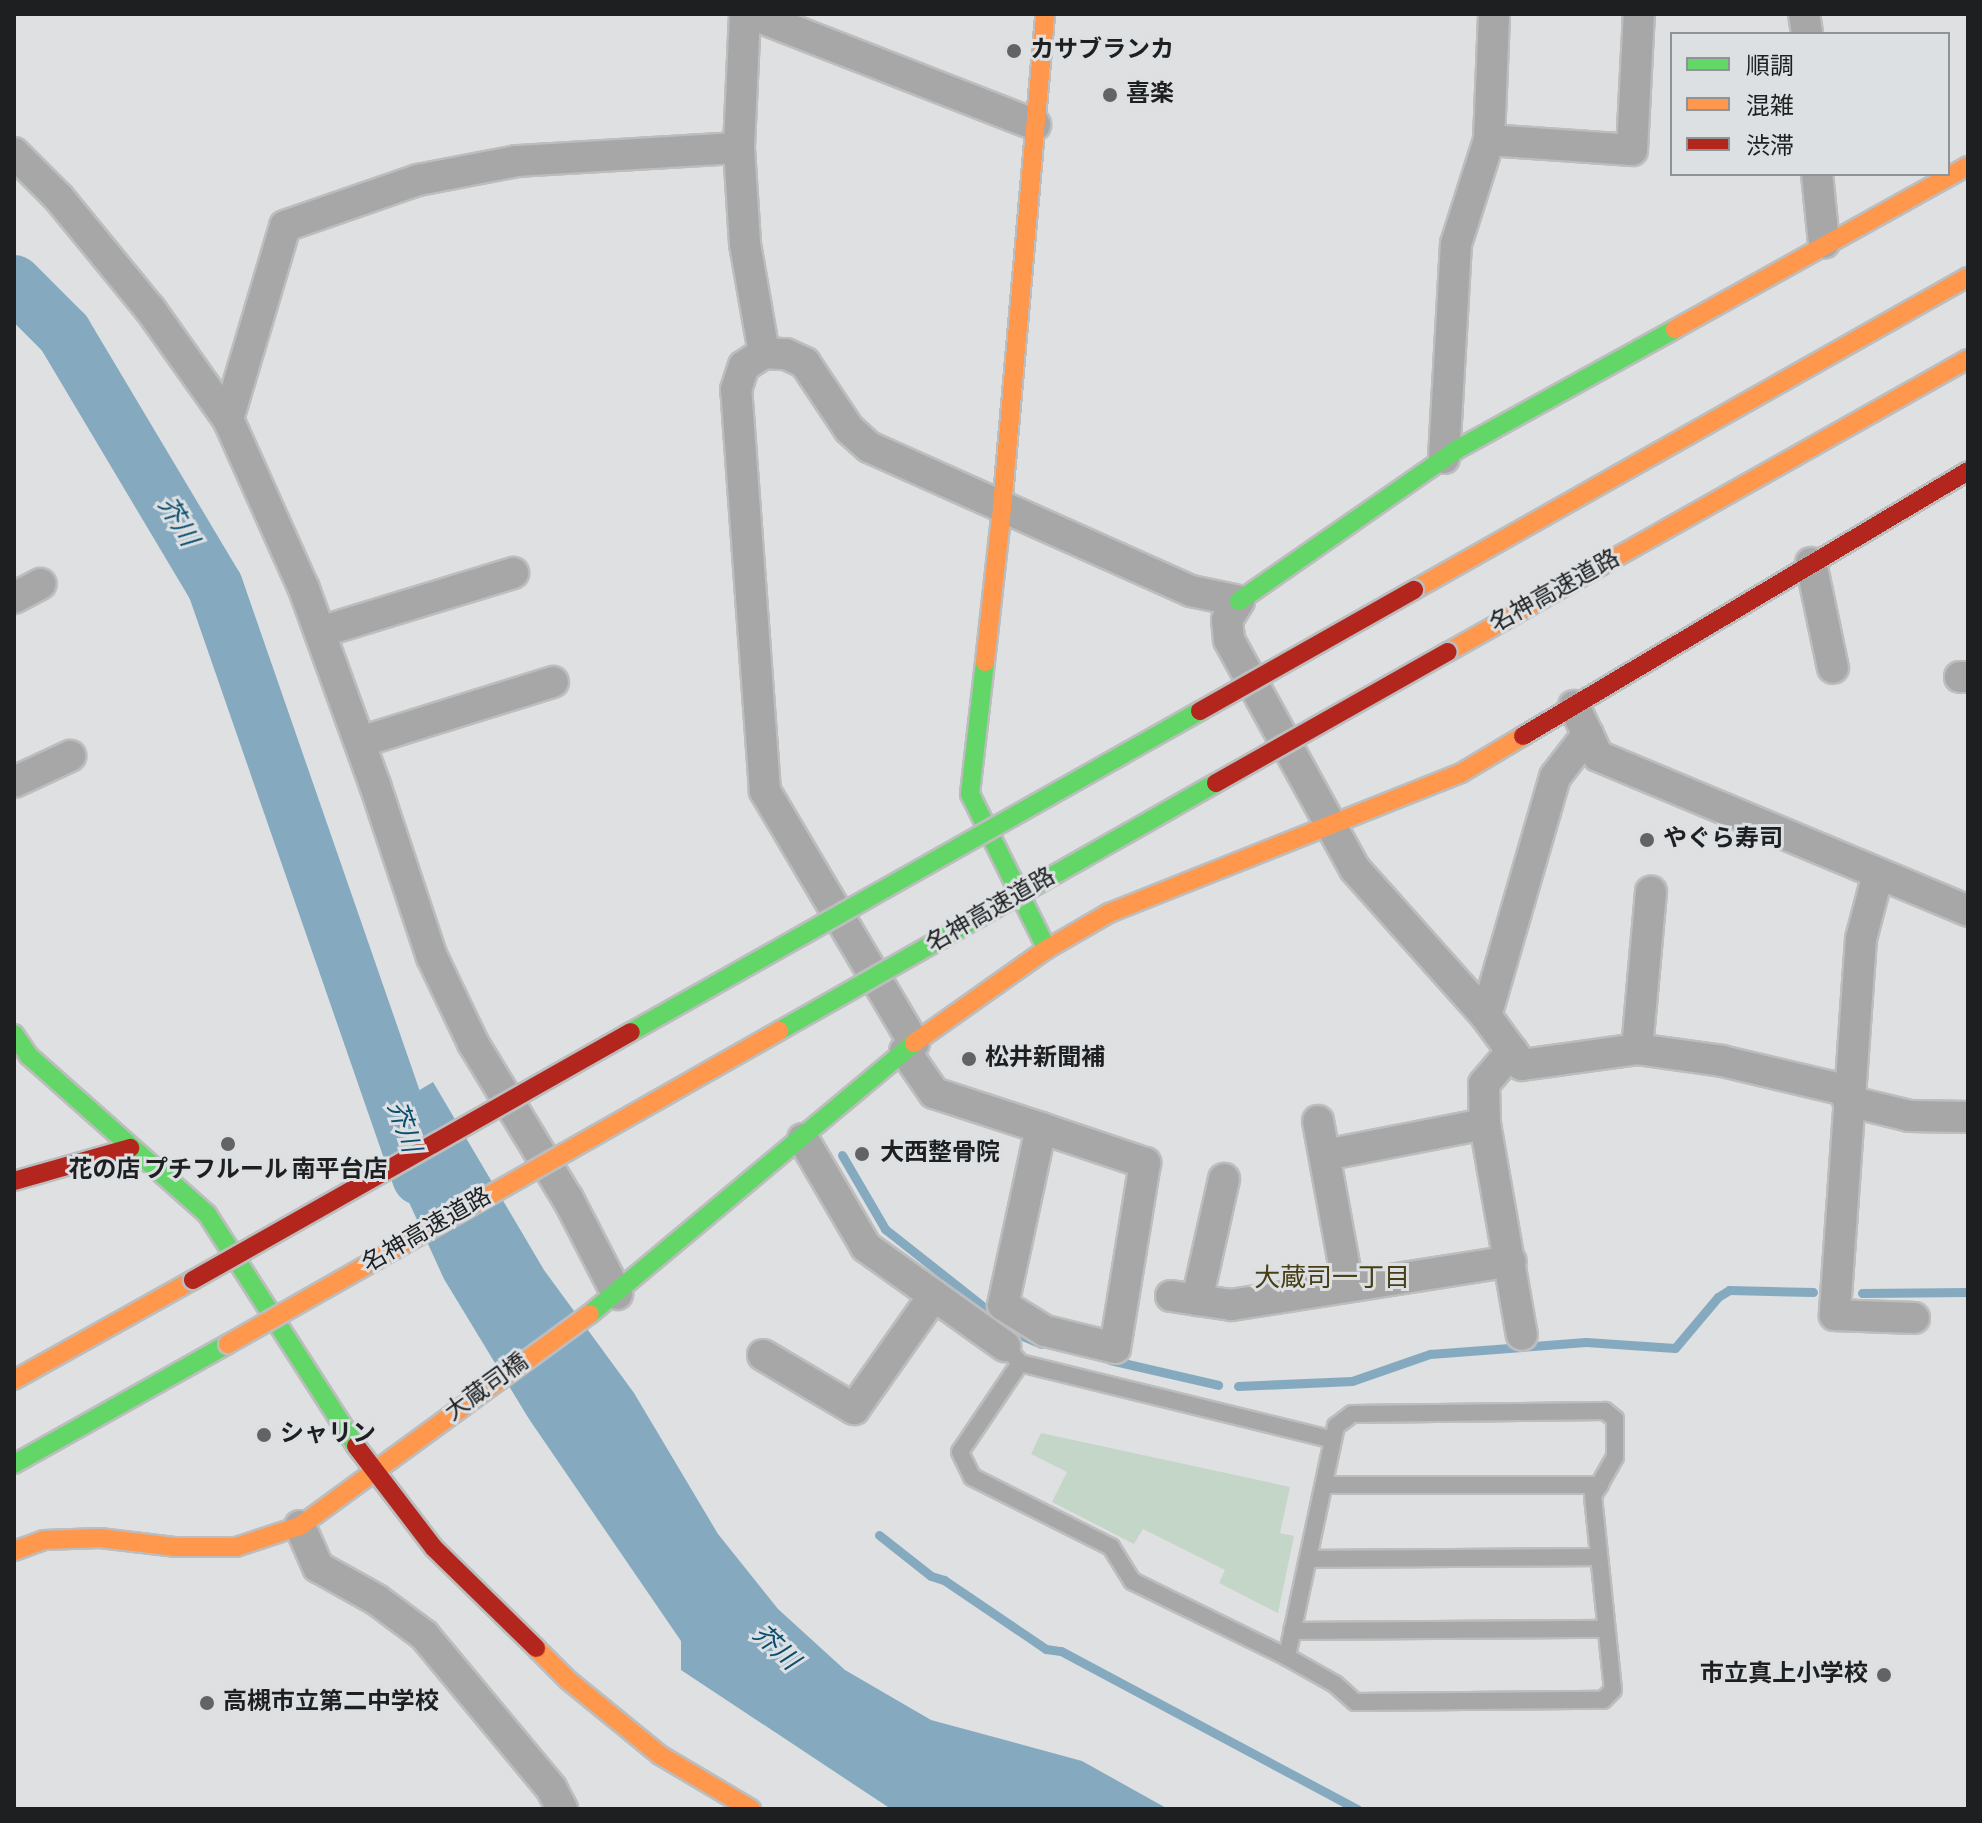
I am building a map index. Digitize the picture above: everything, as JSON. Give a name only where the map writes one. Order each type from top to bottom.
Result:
[{"type":"main road","points":[[1045,14],[1002,508],[970,794],[1047,949]]},
{"type":"main road","points":[[1950,176],[1968,166]]},
{"type":"main road","points":[[1239,601],[1444,458],[1824,243],[1949,176]]},
{"type":"main road","points":[[14,1380],[1968,277]]},
{"type":"main road","name":"名神高速道路","points":[[14,1464],[1968,359]]},
{"type":"main road","name":"大蔵司橋","points":[[14,1551],[44,1540],[100,1538],[176,1547],[236,1547],[300,1526],[609,1299],[910,1047],[1047,949],[1109,913],[1461,773],[1968,471]]},
{"type":"main road","points":[[14,1034],[29,1056],[207,1214],[373,1472],[434,1548],[568,1680],[660,1755],[751,1809]]},
{"type":"main road","points":[[14,1181],[130,1148]]},
{"type":"street","points":[[764,353],[745,244],[739,148],[748,14],[1035,125]]},
{"type":"street","points":[[1444,458],[1456,244],[1489,140],[1494,14]]},
{"type":"street","points":[[1489,140],[1632,150],[1639,14]]},
{"type":"street","points":[[228,419],[285,226],[418,180],[517,161],[739,148]]},
{"type":"street","points":[[14,153],[59,198],[150,309],[228,419],[320,632],[432,957],[473,1043],[568,1199],[609,1299]]},
{"type":"street","points":[[1817,176],[1824,243]]},
{"type":"street","points":[[1041,1128],[1003,1305],[1045,1331],[1115,1348],[1145,1163],[1041,1128],[934,1093],[765,791],[736,390],[744,366],[764,353],[786,354],[805,363],[861,442],[1191,591],[1239,601],[1227,620],[1229,640],[1355,869],[1486,1016],[1522,1065],[1637,1049],[1722,1061],[1910,1116],[1968,1117]]},
{"type":"street","points":[[1811,563],[1833,668]]},
{"type":"street","points":[[320,632],[513,573]]},
{"type":"street","points":[[360,742],[553,682]]},
{"type":"street","points":[[1574,706],[1598,756],[1968,911]]},
{"type":"street","points":[[1486,1016],[1555,777],[1588,734]]},
{"type":"street","points":[[14,782],[70,756]]},
{"type":"street","points":[[1878,874],[1861,939],[1835,1315],[1914,1318]]},
{"type":"street","points":[[1637,1049],[1651,892]]},
{"type":"street","points":[[1512,1051],[1484,1084],[1485,1124],[1522,1335]]},
{"type":"street","points":[[1318,1121],[1348,1286]]},
{"type":"street","points":[[1325,1155],[1485,1124]]},
{"type":"street","points":[[803,1139],[866,1247],[1012,1354]]},
{"type":"street","points":[[1224,1179],[1184,1298],[1231,1305],[1511,1261]]},
{"type":"street","points":[[763,1355],[854,1409],[934,1295]]},
{"type":"street","points":[[300,1526],[318,1567],[377,1600],[424,1635],[551,1788],[562,1809]]},
{"type":"lane","points":[[1287,1657],[1336,1426],[1352,1414],[1605,1411],[1615,1419],[1615,1457],[1593,1496],[1613,1690],[1603,1700],[1355,1702],[1335,1684],[1287,1657],[1132,1581],[1111,1547],[972,1477],[960,1452],[1012,1354],[1333,1440]]},
{"type":"lane","points":[[1324,1485],[1600,1485]]},
{"type":"lane","points":[[1308,1559],[1597,1557]]},
{"type":"lane","points":[[1292,1631],[1606,1629]]},
{"type":"green space","points":[[1041,1433],[1290,1487],[1280,1533],[1294,1536],[1278,1613],[1219,1583],[1225,1570],[1143,1529],[1134,1544],[1052,1502],[1067,1472],[1031,1454]]},
{"type":"water","points":[[433,1082],[544,1270],[634,1393],[718,1534],[778,1609],[845,1670],[931,1720],[1082,1761],[1168,1809],[891,1809],[681,1670],[681,1641],[529,1419],[444,1279],[371,1119]]},
{"type":"waterway","name":"芥川","points":[[14,283],[64,333],[215,586],[420,1177]]},
{"type":"waterway","points":[[842,1155],[885,1229],[1018,1334],[1041,1344]]},
{"type":"waterway","points":[[1238,1386],[1352,1381],[1430,1354],[1586,1342],[1675,1348],[1718,1297],[1729,1290],[1813,1292]]},
{"type":"waterway","points":[[1862,1293],[1968,1292]]},
{"type":"waterway","points":[[1110,1360],[1218,1385]]},
{"type":"waterway","points":[[879,1535],[931,1576],[944,1580],[1046,1649],[1061,1651],[1357,1809]]},
{"type":"traffic: fast","points":[[1239,601],[1456,450],[1675,329]]},
{"type":"traffic: fast","points":[[985,662],[970,794],[1047,949]]},
{"type":"traffic: fast","points":[[631,1032],[1200,711]]},
{"type":"traffic: fast","points":[[779,1031],[1216,783]]},
{"type":"traffic: fast","points":[[14,1034],[29,1056],[207,1214],[356,1446]]},
{"type":"traffic: fast","points":[[590,1314],[914,1043]]},
{"type":"traffic: fast","points":[[14,1464],[228,1344]]},
{"type":"traffic: slow","points":[[985,662],[1002,508],[1045,14]]},
{"type":"traffic: slow","points":[[1675,329],[1968,166]]},
{"type":"traffic: slow","points":[[1414,590],[1968,277]]},
{"type":"traffic: slow","points":[[1448,652],[1968,359]]},
{"type":"traffic: slow","points":[[914,1043],[1047,949],[1109,913],[1461,773],[1523,736]]},
{"type":"traffic: slow","points":[[228,1344],[779,1031]]},
{"type":"traffic: slow","points":[[14,1380],[193,1280]]},
{"type":"traffic: slow","points":[[14,1551],[44,1540],[100,1538],[176,1547],[236,1547],[300,1526],[590,1314]]},
{"type":"traffic: slow","points":[[536,1648],[568,1680],[660,1755],[751,1809]]},
{"type":"traffic: jam","points":[[1523,736],[1968,471]]},
{"type":"traffic: jam","points":[[1200,711],[1414,590]]},
{"type":"traffic: jam","points":[[1216,783],[1448,652]]},
{"type":"traffic: jam","points":[[193,1280],[631,1032]]},
{"type":"traffic: jam","points":[[14,1181],[130,1148]]},
{"type":"traffic: jam","points":[[356,1446],[434,1548],[536,1648]]},
{"type":"place","name":"カサブランカ","points":[[1014,51]]},
{"type":"place","name":"喜楽","points":[[1110,95]]},
{"type":"place","name":"やぐら寿司","points":[[1647,840]]},
{"type":"place","name":"松井新聞補","points":[[969,1059]]},
{"type":"place","name":"花の店 プチフルール 南平台店","points":[[228,1144]]},
{"type":"place","name":"大西整骨院","points":[[862,1154]]},
{"type":"place","name":"シャリン","points":[[264,1435]]},
{"type":"place","name":"市立真上小学校","points":[[1884,1675]]},
{"type":"place","name":"高槻市立第二中学校","points":[[207,1703]]},
{"type":"district","name":"大蔵司一丁目","points":[[1332,1279]]}]
